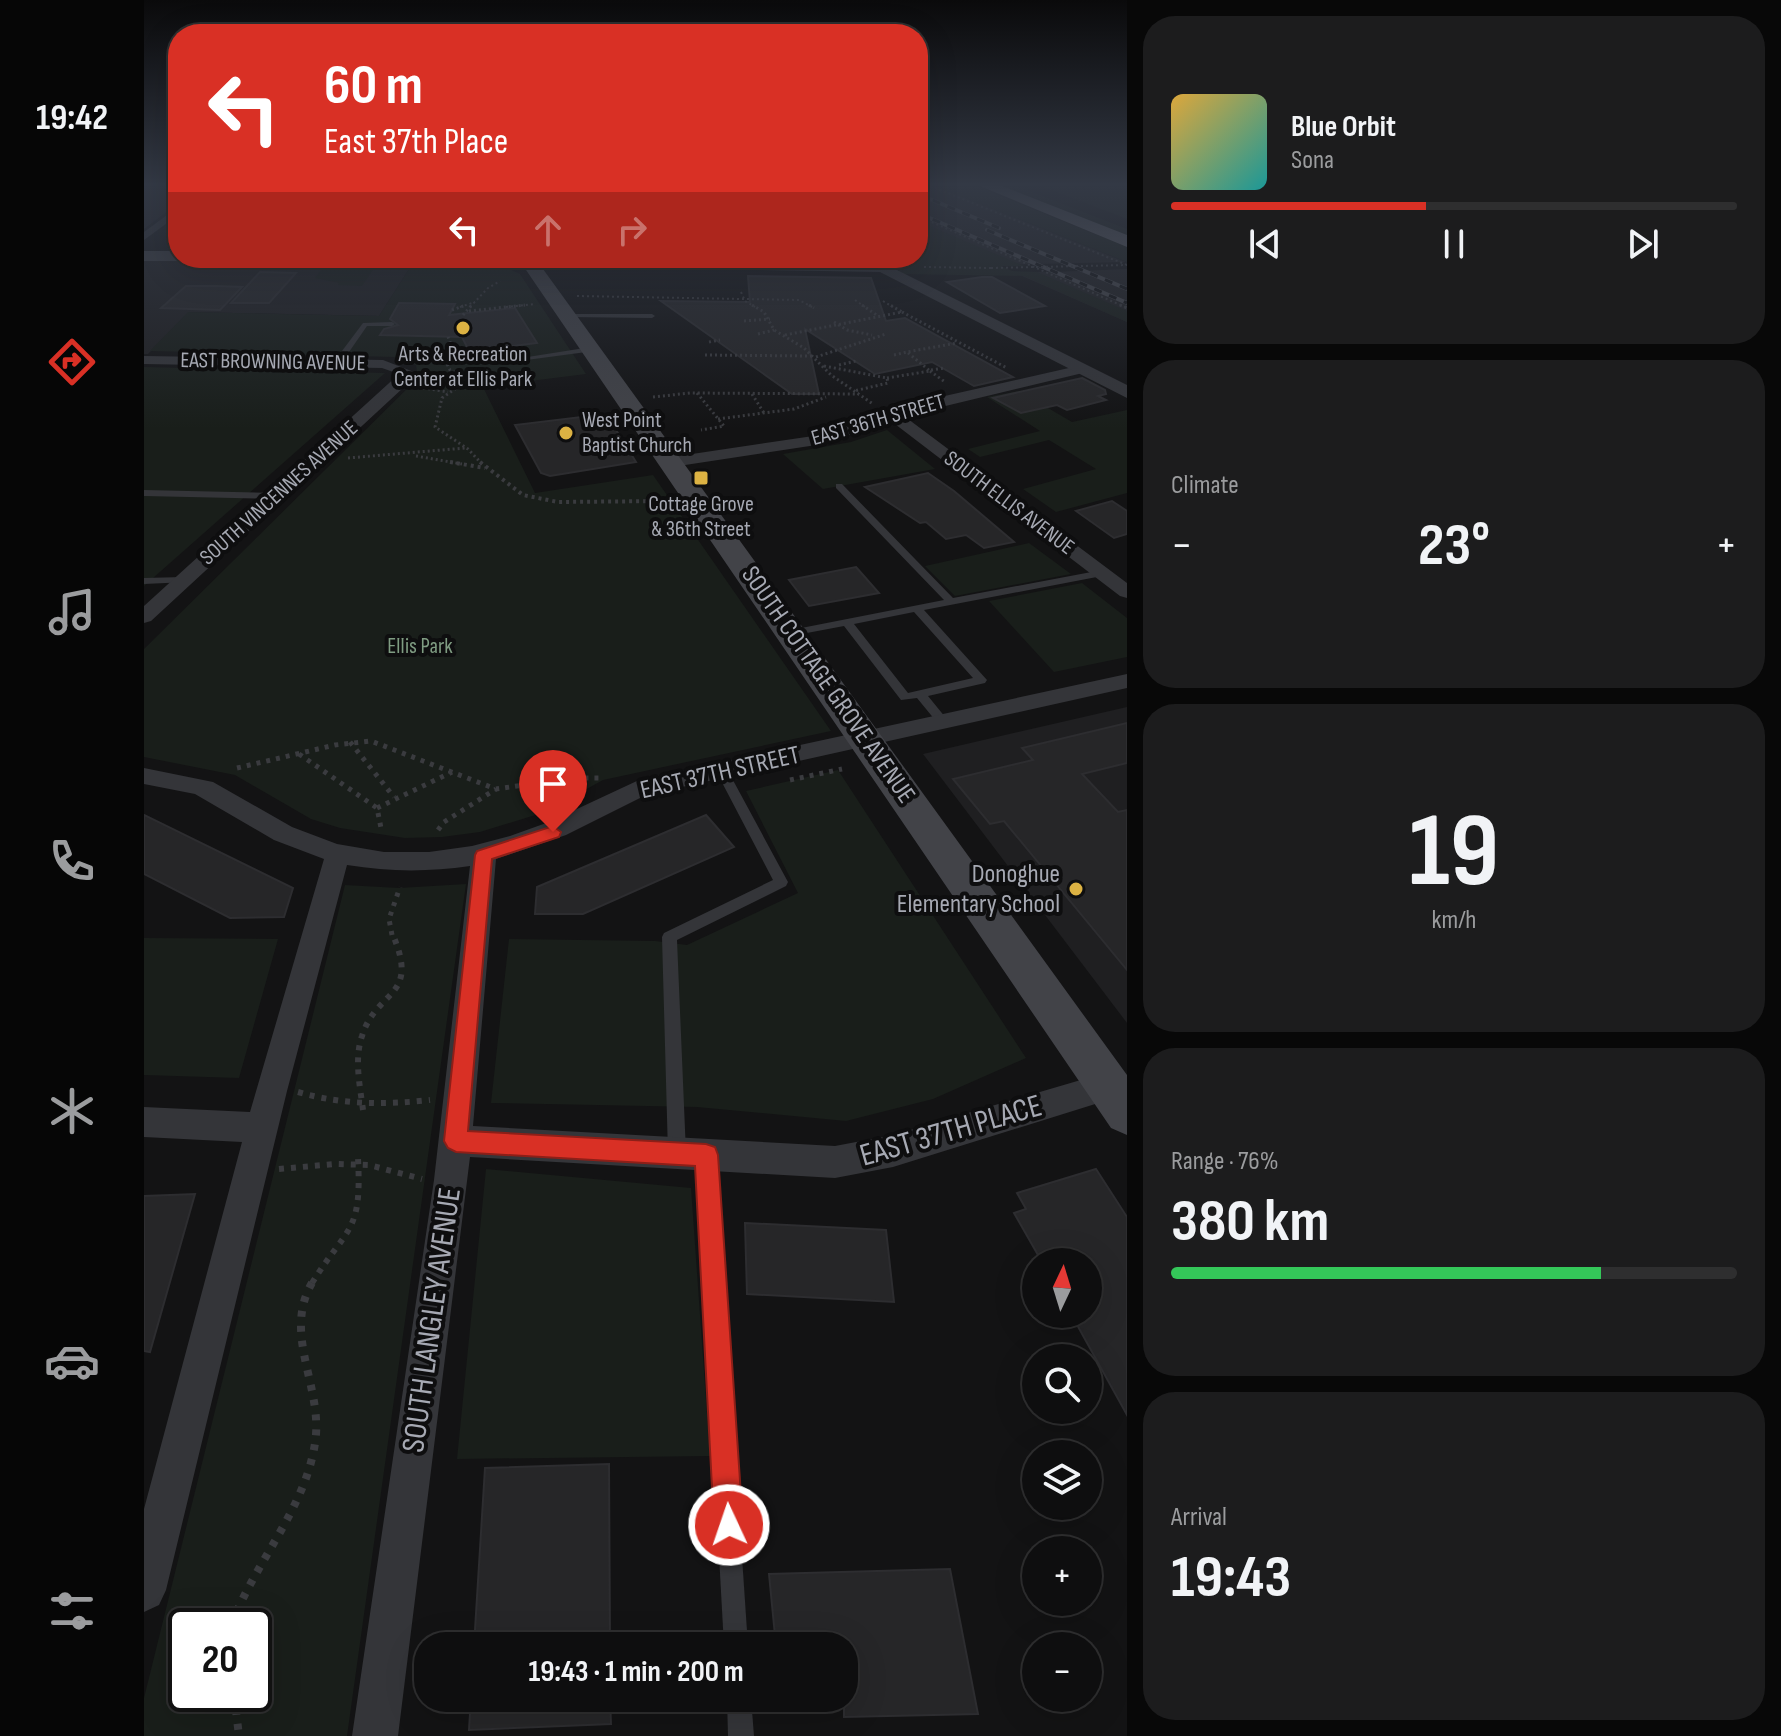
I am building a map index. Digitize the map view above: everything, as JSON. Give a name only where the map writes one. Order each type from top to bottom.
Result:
[{"type":"main road","name":"SOUTH COTTAGE GROVE AVENUE","points":[[532,268],[568,306],[591,349],[1118,1099]]},
{"type":"street","points":[[883,268],[1127,392]]},
{"type":"street","name":"EAST BROWNING AVENUE","points":[[144,360],[408,366]]},
{"type":"street","name":"SOUTH VINCENNES AVENUE","points":[[144,617],[398,385],[408,366]]},
{"type":"street","name":"EAST 36TH STREET","points":[[672,462],[823,439],[872,424],[886,411],[1082,369]]},
{"type":"street","name":"SOUTH ELLIS AVENUE","points":[[886,411],[1127,592]]},
{"type":"street","name":"EAST 37TH STREET","points":[[144,776],[204,788],[296,840],[338,853],[412,862],[484,855],[524,844],[581,821],[639,788],[1127,681]]},
{"type":"street","points":[[144,1590],[262,1128],[338,853]]},
{"type":"street","name":"SOUTH LANGLEY AVENUE","points":[[375,1736],[456,1141],[484,855]]},
{"type":"street","name":"EAST 37TH PLACE","points":[[456,1141],[835,1162],[867,1158],[1118,1099]]},
{"type":"street","points":[[144,1122],[262,1128]]},
{"type":"lane","points":[[568,306],[652,316]]},
{"type":"lane","points":[[337,363],[365,324],[392,324]]},
{"type":"lane","points":[[519,359],[591,349]]},
{"type":"lane","points":[[839,486],[951,602]]},
{"type":"lane","points":[[144,493],[276,496]]},
{"type":"lane","points":[[791,633],[1102,573]]},
{"type":"lane","points":[[144,581],[184,580]]},
{"type":"lane","points":[[847,622],[905,697],[981,680],[917,609]]},
{"type":"lane","points":[[920,694],[944,723]]},
{"type":"lane","points":[[722,771],[781,882],[669,937],[692,1154],[735,1632]]},
{"type":"lane","points":[[740,1712],[741,1736]]},
{"type":"path","points":[[1034,267],[1127,308]]},
{"type":"path","points":[[883,268],[1036,267]]},
{"type":"path","points":[[465,314],[488,288],[506,277]]},
{"type":"path","points":[[741,292],[743,299],[764,312],[774,330],[814,357],[853,391],[886,411]]},
{"type":"path","points":[[568,306],[743,299],[799,300],[814,308]]},
{"type":"path","points":[[855,300],[879,316]]},
{"type":"path","points":[[476,301],[454,309],[465,314],[541,304]]},
{"type":"path","points":[[883,301],[1008,369]]},
{"type":"path","points":[[784,336],[902,312]]},
{"type":"path","points":[[744,321],[770,319]]},
{"type":"path","points":[[705,355],[814,357],[884,334],[858,333],[834,322]]},
{"type":"path","points":[[758,334],[774,330]]},
{"type":"path","points":[[448,337],[452,351]]},
{"type":"path","points":[[709,342],[720,340]]},
{"type":"path","points":[[894,355],[958,342]]},
{"type":"path","points":[[452,351],[481,355],[514,353],[519,359]]},
{"type":"path","points":[[408,366],[445,360],[452,351]]},
{"type":"path","points":[[907,352],[930,371]]},
{"type":"path","points":[[445,360],[450,370],[485,380]]},
{"type":"path","points":[[834,366],[856,361]]},
{"type":"path","points":[[824,366],[887,378],[945,368]]},
{"type":"path","points":[[460,375],[460,385]]},
{"type":"path","points":[[526,375],[460,385],[442,398],[434,425],[466,447],[510,488],[538,499],[579,503],[675,501]]},
{"type":"path","points":[[853,391],[888,383],[887,378]]},
{"type":"path","points":[[413,387],[449,392]]},
{"type":"path","points":[[644,398],[697,393],[859,394]]},
{"type":"path","points":[[697,393],[724,426],[701,430]]},
{"type":"path","points":[[752,394],[764,413]]},
{"type":"path","points":[[718,419],[794,409],[828,395]]},
{"type":"path","points":[[340,457],[363,459],[466,447]]},
{"type":"path","points":[[407,454],[486,468]]},
{"type":"path","points":[[237,768],[350,742],[371,741],[496,789]]},
{"type":"path","points":[[350,742],[394,797]]},
{"type":"path","points":[[298,753],[377,808],[381,828]]},
{"type":"path","points":[[377,808],[394,797],[452,772]]},
{"type":"path","points":[[438,830],[444,822],[496,789],[572,778],[599,778]]},
{"type":"path","points":[[363,1108],[358,1050],[363,1031],[394,993],[401,979],[403,963],[388,931],[387,918],[400,887]]},
{"type":"path","points":[[297,1092],[330,1103],[363,1108],[432,1099]]},
{"type":"path","points":[[238,1608],[246,1588],[292,1512],[309,1474],[317,1437],[302,1342],[301,1313],[322,1266],[350,1232],[358,1210],[358,1161]]},
{"type":"path","points":[[273,1169],[358,1161],[423,1180]]},
{"type":"path","points":[[236,1712],[239,1736]]},
{"type":"shaded area","points":[[144,267],[410,268],[379,316],[189,312],[148,354],[144,354]]},
{"type":"shaded area","points":[[1127,269],[1127,322],[1013,272],[1053,272]]},
{"type":"shaded area","name":"Donoghue Elementary School","points":[[1127,707],[1127,1023],[923,754]]},
{"type":"green space","points":[[1003,267],[1012,271],[1037,272],[1127,311],[1127,322],[1024,276],[897,274],[900,269],[897,268]]},
{"type":"green space","name":"Ellis Park","points":[[410,268],[509,269],[520,274],[586,374],[483,387],[535,493],[653,475],[831,731],[603,780],[545,812],[480,832],[442,837],[405,838],[340,828],[311,819],[235,775],[144,757],[144,649],[418,378],[416,365],[394,357],[150,351],[188,312],[379,316]]},
{"type":"green space","points":[[322,269],[373,270],[362,286],[338,285],[315,278]]},
{"type":"green space","points":[[144,367],[385,373],[144,586]]},
{"type":"green space","points":[[1019,391],[1072,422],[1127,410],[1127,493],[1056,512],[1023,489],[1096,469],[1049,440],[980,457],[968,449],[1040,431],[987,397]]},
{"type":"green space","points":[[887,430],[935,469],[823,489],[783,454],[851,442]]},
{"type":"green space","points":[[1029,543],[1071,574],[955,596],[925,566]]},
{"type":"green space","points":[[1082,583],[1127,618],[1127,657],[1054,672],[989,601]]},
{"type":"green space","points":[[838,770],[1026,1058],[933,1099],[846,1121],[697,1107],[491,1103],[509,939],[655,941],[687,945],[798,893],[746,791]]},
{"type":"green space","points":[[466,884],[347,1736],[144,1736],[144,1698],[345,885],[399,888]]},
{"type":"green space","points":[[144,938],[278,939],[239,1078],[144,1075]]},
{"type":"green space","points":[[486,1169],[691,1188],[710,1456],[457,1459]]},
{"type":"building","points":[[260,272],[296,273],[269,303],[231,303]]},
{"type":"building","points":[[748,276],[871,278],[886,321],[905,318],[1013,377],[974,386],[932,362],[875,374],[805,329],[819,394],[792,394],[661,301],[750,302]]},
{"type":"building","points":[[992,277],[1045,306],[1000,313],[947,282]]},
{"type":"building","points":[[186,286],[242,287],[220,310],[161,308]]},
{"type":"building","name":"Arts & Recreation Center at Ellis Park","points":[[399,303],[455,304],[449,315],[515,308],[537,343],[469,351],[462,337],[380,335],[384,329],[398,325],[390,319]]},
{"type":"building","points":[[1082,378],[1105,390],[1106,394],[1098,396],[1106,400],[1067,410],[1057,405],[1021,413],[993,398]]},
{"type":"building","points":[[606,414],[636,462],[550,476],[541,473],[515,425]]},
{"type":"building","points":[[928,473],[1014,542],[984,548],[966,535],[946,539],[926,522],[920,523],[865,487]]},
{"type":"building","points":[[1112,501],[1127,511],[1127,534],[1114,538],[1076,511]]},
{"type":"building","points":[[856,567],[879,593],[809,606],[789,580]]},
{"type":"building","name":"Donoghue Elementary School","points":[[1127,723],[1127,763],[1082,774],[1118,812],[1127,810],[1127,970],[1004,821],[990,824],[953,779],[1033,760],[1022,748]]},
{"type":"building","points":[[144,815],[293,888],[284,917],[230,918],[144,874]]},
{"type":"building","points":[[706,815],[734,847],[583,914],[535,914],[537,887]]},
{"type":"building","points":[[1096,1169],[1127,1217],[1127,1415],[1102,1370],[1102,1344],[1088,1344],[1079,1328],[1102,1328],[1102,1248],[1034,1248],[1014,1213],[1026,1209],[1017,1193]]},
{"type":"building","points":[[195,1194],[150,1352],[144,1351],[144,1196]]},
{"type":"building","points":[[745,1223],[886,1230],[894,1302],[747,1294]]},
{"type":"building","points":[[609,1464],[610,1632],[475,1632],[485,1468]]},
{"type":"building","points":[[950,1569],[978,1714],[844,1717],[844,1712],[858,1712],[858,1632],[775,1632],[769,1574]]},
{"type":"building","points":[[470,1712],[611,1712],[611,1724],[469,1730]]},
{"type":"railway","points":[[1043,267],[1127,303]]},
{"type":"railway","points":[[1075,267],[1127,289]]},
{"type":"place","name":"Arts & Recreation Center at Ellis Park","points":[[463,328]]},
{"type":"place","name":"West Point Baptist Church","points":[[566,433]]},
{"type":"place","name":"Cottage Grove & 36th Street","points":[[701,478]]},
{"type":"place","name":"Donoghue Elementary School","points":[[1076,889]]},
{"type":"route","points":[[553,832],[484,855],[456,1141],[706,1155],[729,1525]]}]
